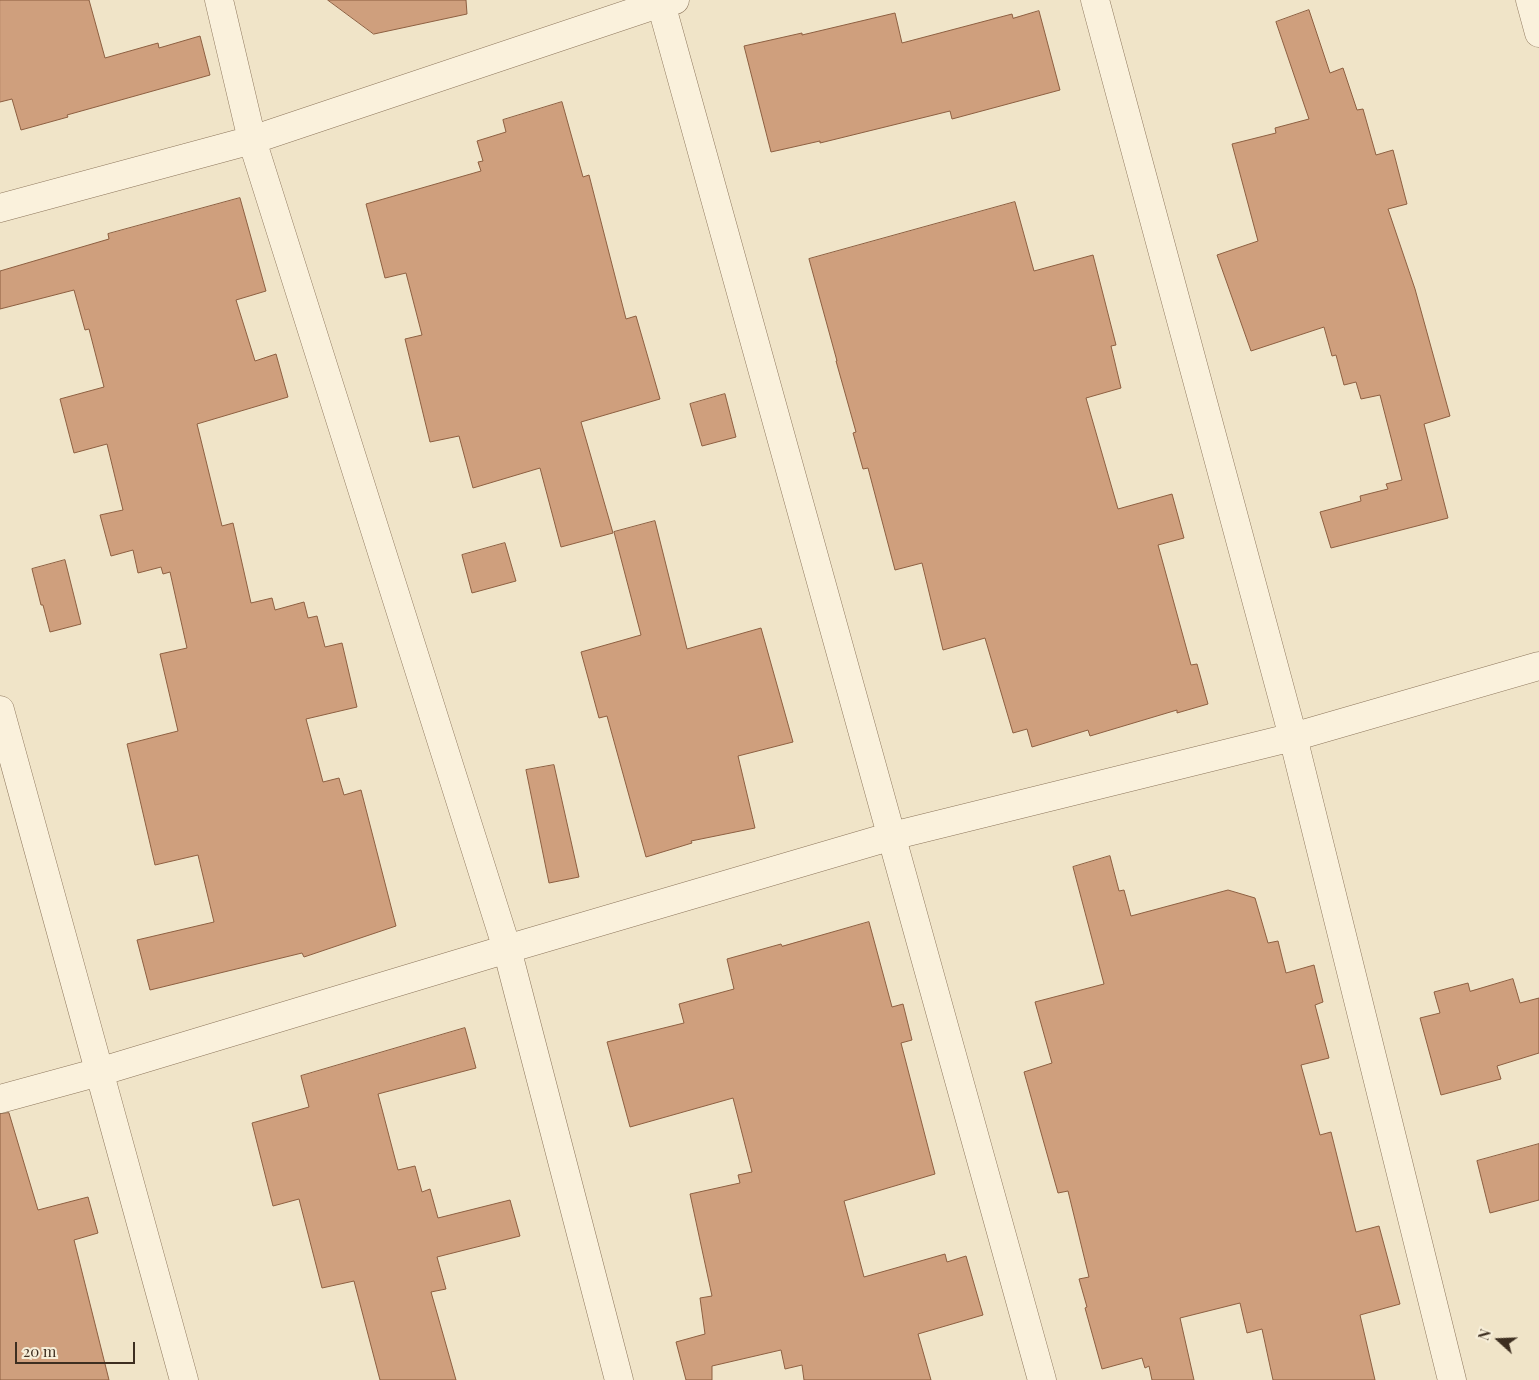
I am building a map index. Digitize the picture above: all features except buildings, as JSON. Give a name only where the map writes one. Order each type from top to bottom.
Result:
[{"type":"street","points":[[219,0],[252,140],[507,949],[619,1380]]},
{"type":"street","points":[[1095,0],[1293,737],[1452,1380]]},
{"type":"street","points":[[1530,0],[1539,33]]},
{"type":"street","points":[[0,208],[252,140],[665,1],[1042,1380]]},
{"type":"street","points":[[0,1099],[99,1072],[507,949],[892,836],[1293,737],[1539,666]]},
{"type":"street","points":[[0,710],[184,1380]]}]
